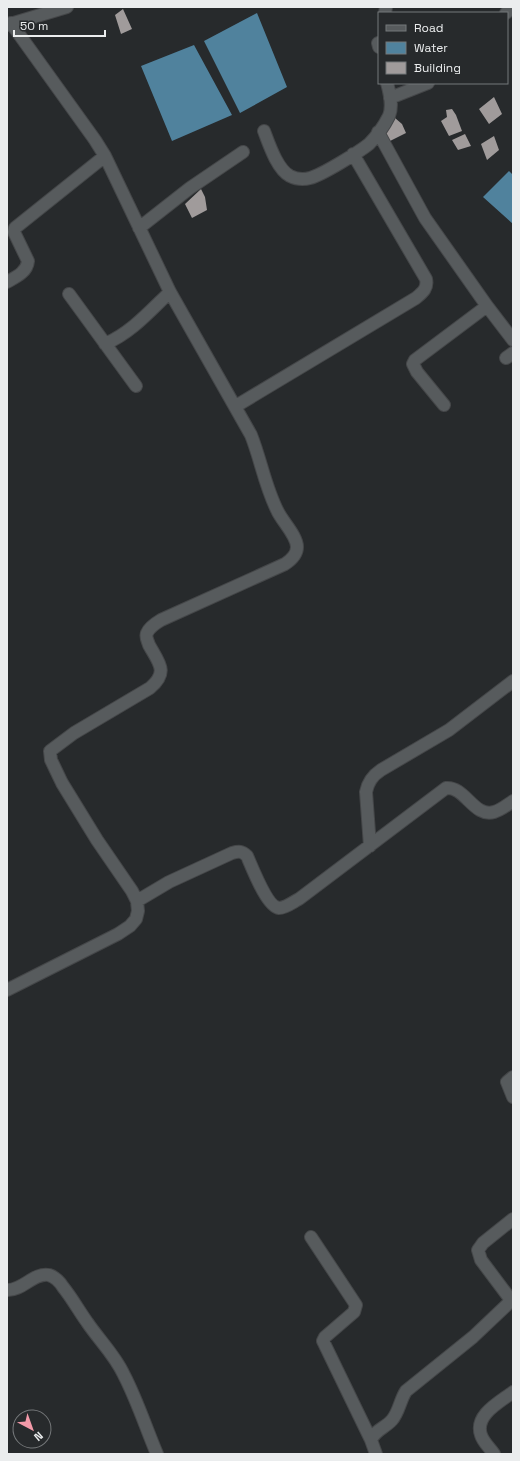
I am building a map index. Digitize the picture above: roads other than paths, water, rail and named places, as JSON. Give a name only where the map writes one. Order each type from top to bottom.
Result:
[{"type":"street","points":[[7,990],[118,934],[130,926],[136,919],[138,911],[137,901],[132,891],[97,840],[62,782],[51,760],[50,751],[74,733],[150,688],[157,681],[160,677],[161,668],[147,640],[147,633],[153,626],[161,620],[285,564],[296,554],[297,547],[296,540],[278,513],[268,490],[251,435],[236,406],[195,338],[170,292],[105,156],[81,118],[9,24],[31,12],[67,7]]},
{"type":"street","points":[[264,131],[279,164],[288,175],[299,180],[311,178],[328,170],[368,144],[378,132],[389,116],[390,98],[387,84]]},
{"type":"street","points":[[390,98],[425,84]]},
{"type":"street","points":[[378,132],[425,218],[513,340]]},
{"type":"street","points":[[139,228],[190,188],[243,152]]},
{"type":"street","points":[[236,406],[416,298],[427,285],[426,279],[353,154]]},
{"type":"street","points":[[7,282],[22,272],[28,264],[28,261],[14,232],[15,228],[105,156]]},
{"type":"street","points":[[105,344],[115,340],[133,328],[170,292]]},
{"type":"street","points":[[69,294],[136,386]]},
{"type":"street","points":[[444,405],[417,372],[413,364],[415,360],[487,306]]},
{"type":"street","points":[[370,846],[366,792],[367,785],[371,777],[449,730],[513,681]]},
{"type":"street","points":[[137,901],[169,882],[239,851],[244,852],[247,856],[271,903],[279,908],[285,907],[299,899],[446,788],[451,787],[457,790],[482,811],[488,813],[494,812],[513,801]]},
{"type":"street","points":[[513,1077],[507,1082],[513,1097]]},
{"type":"street","points":[[371,1440],[377,1432],[391,1422],[395,1417],[406,1391],[473,1337],[512,1299],[481,1260],[478,1250],[483,1243],[513,1219]]},
{"type":"street","points":[[311,1237],[356,1306],[354,1312],[325,1336],[323,1341],[371,1440],[376,1454]]},
{"type":"street","points":[[7,1290],[12,1290],[44,1275],[56,1279],[63,1286],[124,1374],[157,1454]]},
{"type":"street","points":[[494,1454],[481,1436],[481,1422],[486,1413],[513,1392]]},
{"type":"water","points":[[257,13],[287,87],[240,113],[204,41]]},
{"type":"water","points":[[194,45],[232,115],[172,141],[141,66]]},
{"type":"water","points":[[509,171],[513,175],[513,224],[483,197]]}]
